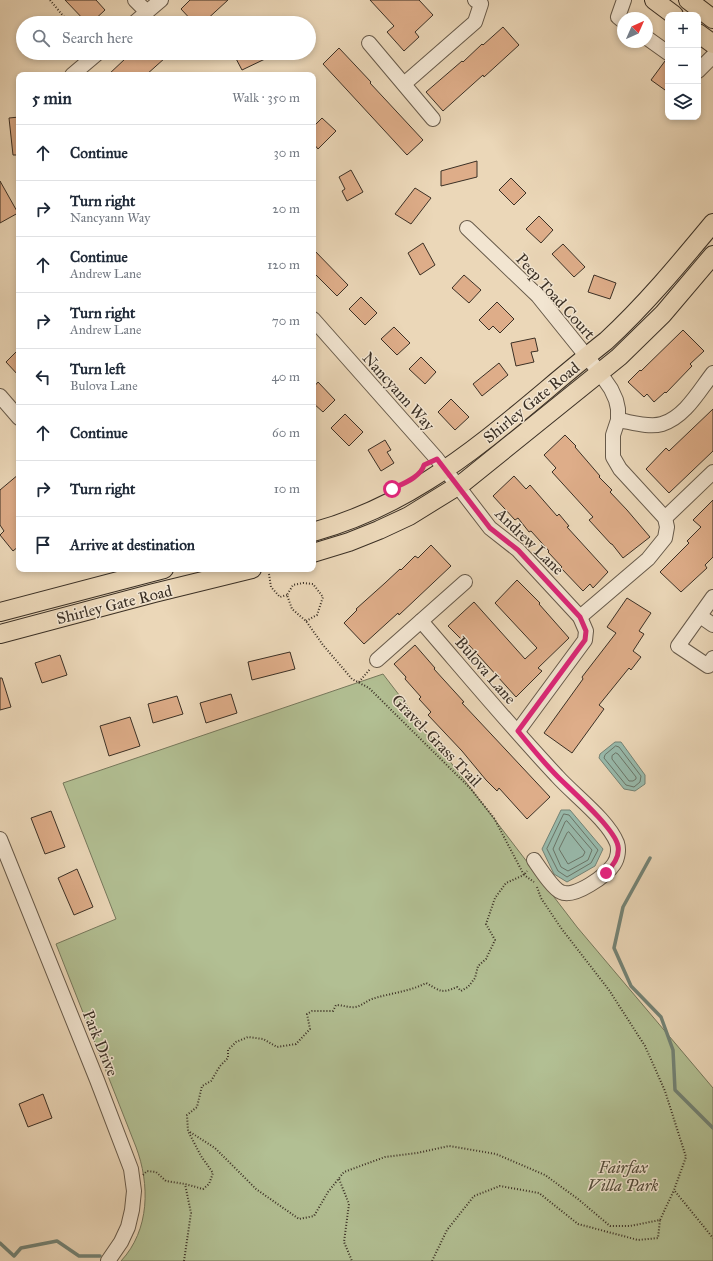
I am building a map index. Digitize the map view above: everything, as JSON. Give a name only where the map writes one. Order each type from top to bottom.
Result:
[{"type":"main road","points":[[654,0],[670,12]]},
{"type":"main road","points":[[688,0],[713,19]]},
{"type":"main road","points":[[701,35],[713,44]]},
{"type":"main road","name":"Shirley Gate Road","points":[[316,531],[371,511],[399,497],[445,469],[474,448],[606,341],[636,312],[668,277],[713,223]]},
{"type":"main road","name":"Shirley Gate Road","points":[[316,552],[379,530],[409,516],[458,486],[481,469],[600,373],[640,338],[663,314],[713,255]]},
{"type":"main road","name":"Shirley Gate Road","points":[[0,612],[151,572]]},
{"type":"main road","name":"Shirley Gate Road","points":[[0,634],[256,572]]},
{"type":"street","points":[[136,0],[147,12]]},
{"type":"street","points":[[142,16],[160,0]]},
{"type":"street","points":[[404,84],[475,22],[481,4],[475,0]]},
{"type":"street","points":[[620,12],[624,0]]},
{"type":"street","points":[[653,42],[665,51]]},
{"type":"street","points":[[369,43],[433,119]]},
{"type":"street","points":[[701,69],[713,56]]},
{"type":"street","points":[[76,72],[90,60]]},
{"type":"street","name":"Peep Toad Court","points":[[467,228],[538,296],[587,356],[611,389],[616,400],[618,420]]},
{"type":"street","name":"Nancyann Way","points":[[316,322],[445,469],[458,486]]},
{"type":"street","points":[[580,617],[648,558],[665,538],[667,527],[665,518],[620,470],[613,457],[613,435],[618,420],[644,424],[661,424],[675,418],[687,406],[713,373]]},
{"type":"street","points":[[0,396],[16,415]]},
{"type":"street","points":[[665,518],[713,472]]},
{"type":"street","name":"Andrew Lane","points":[[458,486],[490,528],[518,550],[580,617],[586,631],[585,640],[518,731]]},
{"type":"street","points":[[377,660],[465,582]]},
{"type":"street","points":[[713,597],[678,646],[708,666],[713,658]]},
{"type":"street","points":[[700,616],[713,625]]},
{"type":"street","name":"Bulova Lane","points":[[421,621],[558,777],[613,834],[618,845],[618,854],[614,864],[606,873],[578,892],[561,892],[551,883],[534,860]]},
{"type":"street","name":"Park Drive","points":[[0,839],[131,1169],[134,1201],[128,1227],[121,1242],[108,1261]]},
{"type":"path","points":[[50,0],[63,16]]},
{"type":"path","points":[[261,572],[280,597],[287,595],[292,585],[303,583],[313,584],[323,597],[317,615],[306,621]]},
{"type":"path","name":"Gravel-Grass Trail","points":[[287,595],[292,609],[306,621],[323,645],[352,679],[369,688],[470,788],[494,818],[524,875],[536,884],[541,898],[561,928],[609,990],[645,1046],[665,1091],[686,1157],[674,1190],[660,1220],[658,1238],[638,1240],[578,1224],[539,1193],[500,1186],[474,1196],[447,1230],[432,1261]]},
{"type":"path","points":[[360,682],[377,660]]},
{"type":"path","points":[[134,1191],[140,1179],[147,1171],[156,1172],[166,1181],[203,1189],[209,1184],[213,1173],[201,1156],[188,1131],[187,1115],[197,1107],[202,1086],[211,1081],[220,1066],[228,1058],[228,1050],[236,1042],[248,1037],[263,1039],[277,1047],[296,1044],[310,1029],[307,1014],[312,1012],[333,1011],[336,1005],[352,1007],[361,1006],[371,1000],[417,988],[426,983],[446,992],[457,987],[461,991],[468,987],[475,978],[478,966],[486,959],[495,940],[486,924],[495,898],[506,883],[524,875],[534,860]]},
{"type":"path","points":[[188,1131],[215,1148],[256,1189],[299,1219],[314,1216],[328,1192],[344,1172],[385,1157],[417,1153],[449,1146],[496,1154],[545,1175],[578,1199],[610,1226],[630,1226],[660,1220]]},
{"type":"path","points":[[339,1179],[349,1204],[344,1242],[352,1261]]},
{"type":"path","points":[[184,1261],[191,1213],[185,1184]]},
{"type":"path","points":[[674,1190],[713,1238]]},
{"type":"green space","name":"Fairfax Villa Park","points":[[383,674],[577,927],[713,1088],[713,1261],[121,1261],[131,1249],[138,1235],[145,1206],[144,1176],[141,1161],[56,944],[116,919],[63,783]]},
{"type":"water","points":[[615,742],[621,742],[645,775],[645,784],[635,791],[624,789],[599,758],[600,754]]},
{"type":"water","points":[[561,810],[570,810],[603,849],[595,866],[567,882],[554,874],[542,849]]},
{"type":"building","points":[[65,0],[96,0],[105,10],[99,16],[80,16]]},
{"type":"building","points":[[190,0],[228,0],[211,16],[188,16],[181,9]]},
{"type":"building","points":[[370,0],[419,0],[433,15],[415,32],[419,37],[404,51],[387,32],[394,26]]},
{"type":"building","points":[[503,27],[519,45],[484,77],[483,75],[443,111],[426,92]]},
{"type":"building","points":[[339,48],[423,140],[407,155],[323,64]]},
{"type":"building","points":[[124,60],[163,60],[149,72],[111,72]]},
{"type":"building","points":[[237,60],[263,60],[242,70]]},
{"type":"building","points":[[665,61],[665,90],[651,80]]},
{"type":"building","points":[[16,117],[16,155],[13,155],[9,118]]},
{"type":"building","points":[[322,118],[336,131],[318,149],[316,147],[316,124]]},
{"type":"building","points":[[477,161],[477,177],[441,186],[441,171]]},
{"type":"building","points":[[351,170],[363,192],[347,201],[342,191],[345,189],[339,177]]},
{"type":"building","points":[[511,178],[526,193],[514,205],[499,190]]},
{"type":"building","points":[[0,181],[16,209],[16,214],[0,223]]},
{"type":"building","points":[[415,188],[431,198],[411,224],[395,214]]},
{"type":"building","points":[[539,216],[553,230],[541,243],[526,229]]},
{"type":"building","points":[[423,243],[435,265],[420,275],[408,253]]},
{"type":"building","points":[[563,244],[585,267],[574,277],[552,254]]},
{"type":"building","points":[[316,252],[348,285],[337,296],[316,275]]},
{"type":"building","points":[[464,275],[481,290],[469,303],[452,288]]},
{"type":"building","points":[[594,275],[616,283],[610,299],[588,292]]},
{"type":"building","points":[[361,297],[377,313],[365,325],[349,309]]},
{"type":"building","points":[[497,302],[514,319],[500,333],[493,326],[489,330],[479,320]]},
{"type":"building","points":[[394,327],[410,343],[397,355],[381,339]]},
{"type":"building","points":[[683,330],[704,351],[690,364],[692,366],[666,393],[665,392],[654,402],[647,394],[644,397],[628,382]]},
{"type":"building","points":[[535,338],[538,351],[531,352],[534,362],[516,366],[511,343]]},
{"type":"building","points":[[16,352],[16,373],[6,362]]},
{"type":"building","points":[[421,357],[436,372],[425,384],[409,369]]},
{"type":"building","points":[[499,363],[508,375],[482,396],[473,384]]},
{"type":"building","points":[[318,382],[335,400],[323,412],[316,406],[316,384]]},
{"type":"building","points":[[451,399],[469,417],[455,430],[438,412]]},
{"type":"building","points":[[713,409],[713,451],[669,493],[646,469],[666,448],[669,451]]},
{"type":"building","points":[[345,414],[363,432],[349,446],[331,428]]},
{"type":"building","points":[[565,435],[576,446],[575,447],[600,476],[599,477],[612,490],[610,492],[650,537],[623,558],[589,520],[593,517],[552,472],[556,468],[544,455]]},
{"type":"building","points":[[385,440],[391,450],[387,452],[394,463],[381,471],[368,450]]},
{"type":"building","points":[[514,476],[526,489],[530,485],[557,516],[559,514],[569,526],[567,527],[608,572],[593,588],[590,584],[583,591],[561,568],[562,567],[531,531],[529,532],[518,518],[515,520],[493,496]]},
{"type":"building","points":[[16,477],[16,548],[13,551],[0,535],[4,531],[0,525],[0,490]]},
{"type":"building","points":[[713,500],[713,557],[705,565],[707,568],[681,592],[660,572],[689,543],[687,541],[701,527],[693,520]]},
{"type":"building","points":[[431,545],[451,566],[399,615],[398,613],[364,644],[344,623],[357,610],[356,609],[400,569],[401,570],[415,556],[418,558]]},
{"type":"building","points":[[517,580],[540,603],[539,604],[569,638],[538,668],[542,671],[516,697],[469,645],[468,646],[448,626],[474,602],[525,659],[537,648],[495,603]]},
{"type":"building","points":[[627,598],[651,613],[639,631],[644,634],[633,651],[641,657],[631,670],[629,668],[599,705],[604,709],[572,753],[544,733],[583,679],[582,677],[616,633],[607,627]]},
{"type":"building","points":[[415,645],[435,668],[434,669],[464,702],[462,703],[550,797],[527,819],[499,788],[497,791],[486,780],[462,751],[428,715],[431,712],[419,699],[421,697],[394,664]]},
{"type":"building","points":[[290,652],[295,669],[252,680],[248,662]]},
{"type":"building","points":[[60,655],[67,675],[42,683],[35,663]]},
{"type":"building","points":[[0,678],[2,678],[11,707],[0,710]]},
{"type":"building","points":[[231,694],[237,713],[206,723],[200,703]]},
{"type":"building","points":[[177,696],[183,714],[153,723],[148,704]]},
{"type":"building","points":[[130,717],[140,746],[109,756],[100,726]]},
{"type":"building","points":[[51,811],[65,847],[45,854],[31,818]]},
{"type":"building","points":[[77,869],[93,907],[74,915],[58,878]]},
{"type":"building","points":[[43,1094],[52,1118],[28,1127],[19,1104]]},
{"type":"waterway","points":[[650,858],[623,907],[614,948],[631,986],[661,1017],[673,1050],[675,1090],[713,1128]]},
{"type":"waterway","points":[[0,1243],[14,1256],[21,1248],[57,1241],[79,1256],[100,1256]]},
{"type":"route","points":[[392,489],[420,472],[424,465],[437,459],[490,528],[518,550],[580,617],[586,631],[585,640],[518,731],[558,777],[613,834],[618,845],[618,854],[614,864],[606,873]]}]
